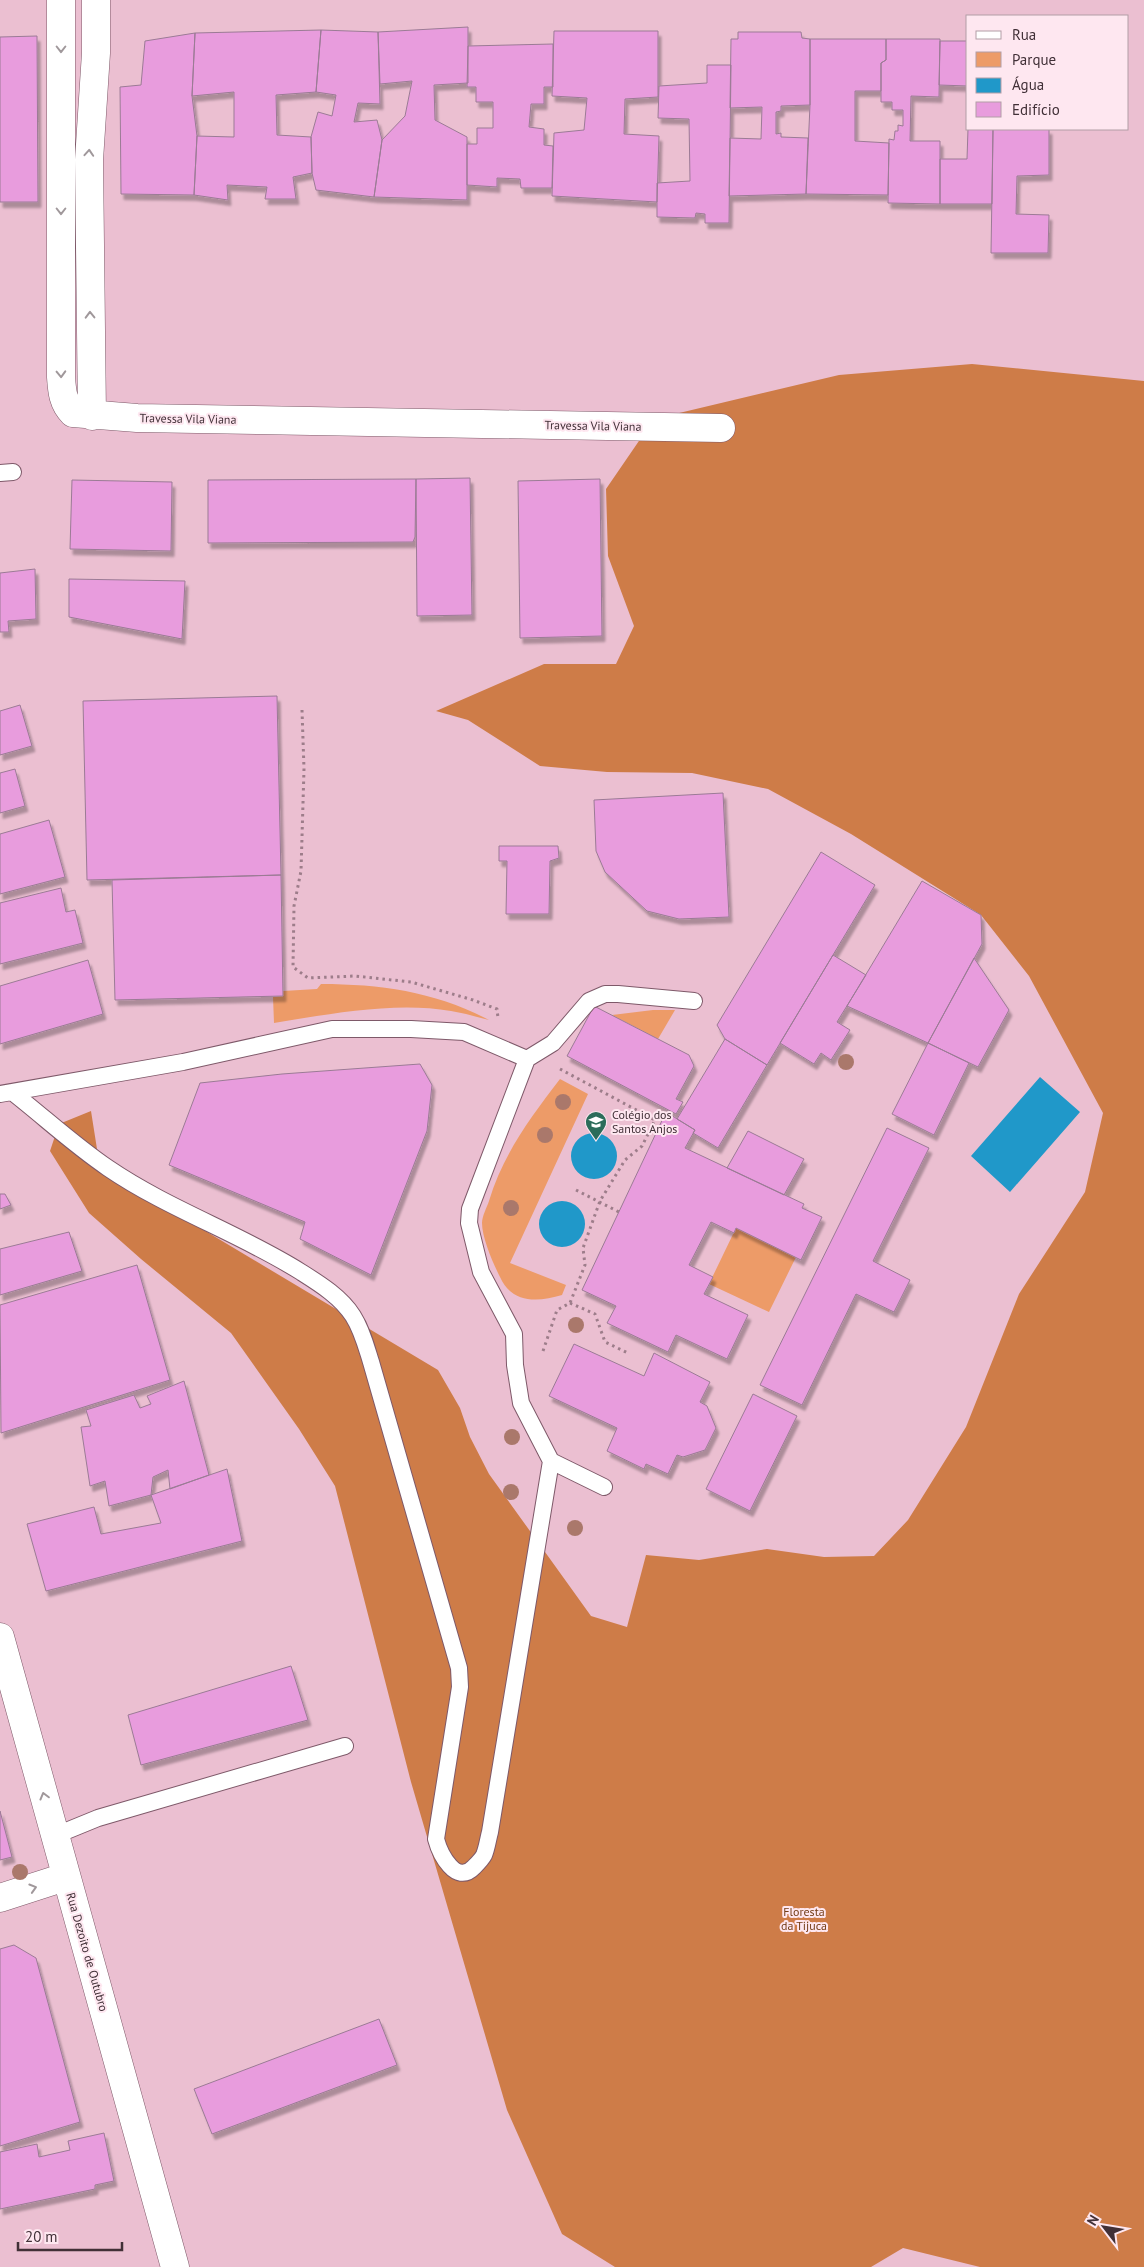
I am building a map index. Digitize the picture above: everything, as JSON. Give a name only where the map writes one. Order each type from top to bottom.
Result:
[{"type":"street","name":"Travessa Vila Viana","points":[[61,0],[61,378],[66,407],[73,414],[92,416],[721,428]]},
{"type":"street","points":[[92,416],[89,160],[96,53],[96,0]]},
{"type":"street","name":"Rua Dezoito de Outubro","points":[[0,1637],[175,2267]]},
{"type":"street","points":[[0,1898],[66,1877]]},
{"type":"lane","points":[[6,1093],[108,1168],[278,1258],[318,1283],[340,1301],[353,1315],[361,1331],[371,1362],[459,1668],[460,1687],[436,1839],[440,1856],[450,1868],[461,1873],[471,1870],[484,1856],[490,1832],[550,1461],[521,1403],[515,1365],[514,1334],[481,1272],[469,1223],[470,1209],[533,1056],[553,1043],[589,1001],[605,994],[694,1001]]},
{"type":"lane","points":[[6,1093],[183,1062],[332,1029],[411,1029],[464,1032],[533,1056]]},
{"type":"lane","points":[[550,1461],[604,1487]]},
{"type":"lane","points":[[54,1836],[98,1818],[345,1746]]},
{"type":"path","points":[[302,710],[304,769],[301,862],[294,906],[293,967],[308,978],[355,976],[411,982],[497,1009],[498,1022],[472,1035]]},
{"type":"path","points":[[533,1056],[655,1120],[642,1146],[624,1160],[600,1201],[582,1248],[585,1265],[570,1303],[557,1310],[542,1354]]},
{"type":"path","points":[[576,1190],[619,1212]]},
{"type":"path","points":[[570,1303],[595,1314],[604,1342],[628,1353]]},
{"type":"green space","name":"Floresta da Tijuca","points":[[972,364],[1144,381],[1144,2267],[980,2267],[903,2248],[871,2267],[615,2267],[562,2234],[507,2110],[411,1782],[335,1486],[299,1429],[231,1333],[141,1259],[89,1213],[50,1151],[59,1124],[91,1111],[100,1168],[438,1370],[460,1408],[470,1437],[489,1474],[591,1616],[627,1627],[646,1555],[699,1560],[767,1549],[824,1557],[874,1556],[908,1520],[966,1427],[1019,1294],[1085,1192],[1103,1113],[1029,976],[981,915],[851,834],[768,789],[692,773],[607,772],[540,766],[468,720],[436,711],[544,664],[616,664],[634,626],[608,556],[606,489],[654,419],[839,375]]},
{"type":"green space","points":[[321,984],[387,988],[428,996],[469,1010],[489,1020],[451,1011],[408,1007],[362,1010],[274,1023],[273,997],[283,996],[283,991],[317,989]]},
{"type":"green space","points":[[653,1010],[675,1010],[658,1039],[612,1015]]},
{"type":"green space","points":[[560,1079],[588,1094],[510,1263],[566,1285],[562,1295],[535,1300],[526,1299],[511,1292],[505,1286],[491,1258],[482,1229],[482,1220],[502,1167],[510,1152],[528,1122]]},
{"type":"green space","points":[[736,1228],[796,1257],[769,1312],[709,1284]]},
{"type":"water","points":[[1040,1077],[1080,1112],[1010,1192],[971,1156]]},
{"type":"water","points":[[589,1133],[599,1133],[613,1143],[617,1156],[613,1169],[607,1175],[599,1179],[589,1179],[575,1169],[571,1161],[571,1151],[581,1137]]},
{"type":"water","points":[[557,1201],[567,1201],[581,1211],[585,1224],[581,1237],[575,1243],[567,1247],[557,1247],[543,1237],[539,1229],[539,1219],[549,1205]]},
{"type":"building","points":[[468,27],[468,83],[434,85],[435,120],[467,137],[467,200],[374,197],[382,140],[405,116],[412,81],[380,84],[378,32]]},
{"type":"building","points":[[321,30],[316,92],[276,95],[277,135],[311,137],[312,173],[293,177],[296,199],[265,199],[267,187],[227,185],[228,200],[194,195],[197,136],[234,137],[234,92],[192,96],[195,33]]},
{"type":"building","points":[[321,30],[378,32],[380,104],[358,103],[354,122],[377,120],[382,140],[374,197],[316,190],[312,173],[311,137],[318,112],[332,116],[336,95],[316,92]]},
{"type":"building","points":[[554,31],[658,31],[658,97],[625,99],[624,134],[659,136],[657,202],[552,196],[554,133],[584,130],[587,98],[552,96]]},
{"type":"building","points":[[738,32],[801,32],[802,38],[810,39],[810,105],[781,106],[781,111],[776,112],[776,134],[781,133],[781,137],[808,138],[806,194],[729,196],[730,138],[761,139],[762,107],[730,108],[731,39],[738,39]]},
{"type":"building","points":[[195,33],[192,96],[197,136],[194,195],[121,194],[120,87],[141,85],[145,41]]},
{"type":"building","points":[[37,36],[38,202],[0,202],[0,37]]},
{"type":"building","points":[[810,39],[886,39],[886,60],[881,63],[881,91],[855,91],[855,141],[889,143],[888,195],[806,194],[810,105]]},
{"type":"building","points":[[886,39],[940,39],[939,97],[911,96],[910,141],[940,141],[940,204],[888,203],[889,139],[894,140],[895,131],[898,131],[898,125],[903,126],[903,110],[892,110],[892,102],[881,102],[881,63],[886,60]]},
{"type":"building","points":[[940,41],[966,41],[966,86],[939,85]]},
{"type":"building","points":[[553,44],[553,87],[544,87],[544,104],[531,104],[529,127],[544,129],[544,145],[553,146],[552,188],[521,188],[520,179],[497,178],[497,187],[467,185],[467,144],[477,144],[477,128],[493,128],[493,102],[476,102],[476,87],[467,87],[468,46]]},
{"type":"building","points":[[707,65],[731,65],[729,223],[705,223],[705,214],[696,213],[695,218],[657,217],[657,183],[690,181],[689,119],[658,118],[659,86],[707,83]]},
{"type":"building","points":[[968,130],[993,130],[992,204],[940,204],[940,159],[967,159]]},
{"type":"building","points":[[993,130],[1049,130],[1049,175],[1017,176],[1016,214],[1049,215],[1048,253],[991,253]]},
{"type":"building","points":[[470,478],[472,615],[417,616],[416,479]]},
{"type":"building","points":[[416,479],[415,537],[413,542],[208,543],[208,480]]},
{"type":"building","points":[[600,479],[602,636],[520,638],[518,481]]},
{"type":"building","points":[[72,480],[172,482],[171,551],[70,549]]},
{"type":"building","points":[[35,569],[36,619],[8,621],[9,632],[0,632],[0,573]]},
{"type":"building","points":[[69,579],[185,581],[182,639],[69,617]]},
{"type":"building","points":[[277,696],[281,875],[87,880],[83,701]]},
{"type":"building","points":[[20,705],[32,746],[0,755],[0,711]]},
{"type":"building","points":[[15,769],[25,806],[0,813],[0,773]]},
{"type":"building","points":[[723,793],[729,917],[679,919],[647,911],[605,872],[596,851],[594,800]]},
{"type":"building","points":[[49,820],[65,877],[0,894],[0,834]]},
{"type":"building","points":[[499,846],[558,846],[559,858],[550,861],[549,914],[506,914],[507,861],[499,861]]},
{"type":"building","points":[[821,852],[875,885],[767,1065],[725,1039],[717,1025]]},
{"type":"building","points":[[281,875],[283,996],[115,1000],[112,880]]},
{"type":"building","points":[[922,881],[981,915],[982,944],[928,1043],[847,1006]]},
{"type":"building","points":[[61,888],[66,912],[75,910],[83,943],[0,964],[0,903]]},
{"type":"building","points":[[833,955],[866,975],[837,1022],[850,1030],[831,1060],[821,1053],[814,1064],[780,1043]]},
{"type":"building","points":[[974,958],[1009,1010],[978,1067],[928,1043]]},
{"type":"building","points":[[88,960],[103,1014],[0,1044],[0,986]]},
{"type":"building","points":[[594,1006],[689,1055],[694,1066],[676,1099],[683,1102],[676,1114],[567,1056]]},
{"type":"building","points":[[725,1039],[767,1065],[718,1148],[693,1133],[695,1130],[677,1119]]},
{"type":"building","points":[[928,1043],[969,1063],[934,1135],[892,1114]]},
{"type":"building","points":[[420,1064],[432,1085],[427,1131],[371,1275],[300,1239],[305,1222],[169,1165],[200,1083],[282,1074]]},
{"type":"building","points":[[666,1112],[695,1130],[685,1148],[804,1204],[802,1208],[822,1217],[801,1260],[736,1228],[734,1233],[711,1222],[689,1265],[713,1277],[704,1294],[748,1315],[727,1359],[676,1335],[668,1352],[607,1323],[616,1306],[582,1290]]},
{"type":"building","points":[[887,1128],[929,1148],[873,1261],[910,1280],[894,1312],[856,1294],[802,1405],[760,1385]]},
{"type":"building","points":[[748,1131],[804,1159],[784,1195],[727,1168]]},
{"type":"building","points":[[0,1194],[5,1194],[11,1205],[0,1209]]},
{"type":"building","points":[[69,1232],[82,1271],[0,1295],[0,1249]]},
{"type":"building","points":[[137,1265],[170,1380],[1,1433],[0,1305]]},
{"type":"building","points":[[574,1344],[644,1376],[654,1353],[710,1382],[700,1402],[707,1406],[716,1428],[705,1450],[683,1457],[677,1455],[668,1474],[646,1464],[644,1469],[607,1451],[617,1428],[549,1396]]},
{"type":"building","points":[[184,1381],[209,1475],[170,1489],[168,1470],[153,1477],[151,1495],[109,1506],[105,1481],[90,1486],[81,1427],[91,1426],[86,1410],[134,1395],[140,1408],[151,1404],[147,1396]]},
{"type":"building","points":[[753,1394],[797,1416],[750,1511],[706,1489]]},
{"type":"building","points":[[227,1469],[242,1541],[46,1591],[27,1524],[94,1507],[101,1534],[161,1523],[151,1495]]},
{"type":"building","points":[[291,1666],[308,1720],[141,1765],[128,1715]]},
{"type":"building","points":[[0,1811],[12,1857],[0,1860]]},
{"type":"building","points":[[14,1945],[36,1958],[80,2122],[0,2146],[0,1949]]},
{"type":"building","points":[[379,2019],[397,2065],[212,2134],[194,2089]]},
{"type":"building","points":[[104,2133],[114,2181],[95,2185],[95,2189],[0,2209],[0,2152],[37,2144],[39,2157],[70,2150],[68,2141]]},
{"type":"place","name":"Colégio dos Santos Anjos","points":[[596,1141]]}]
